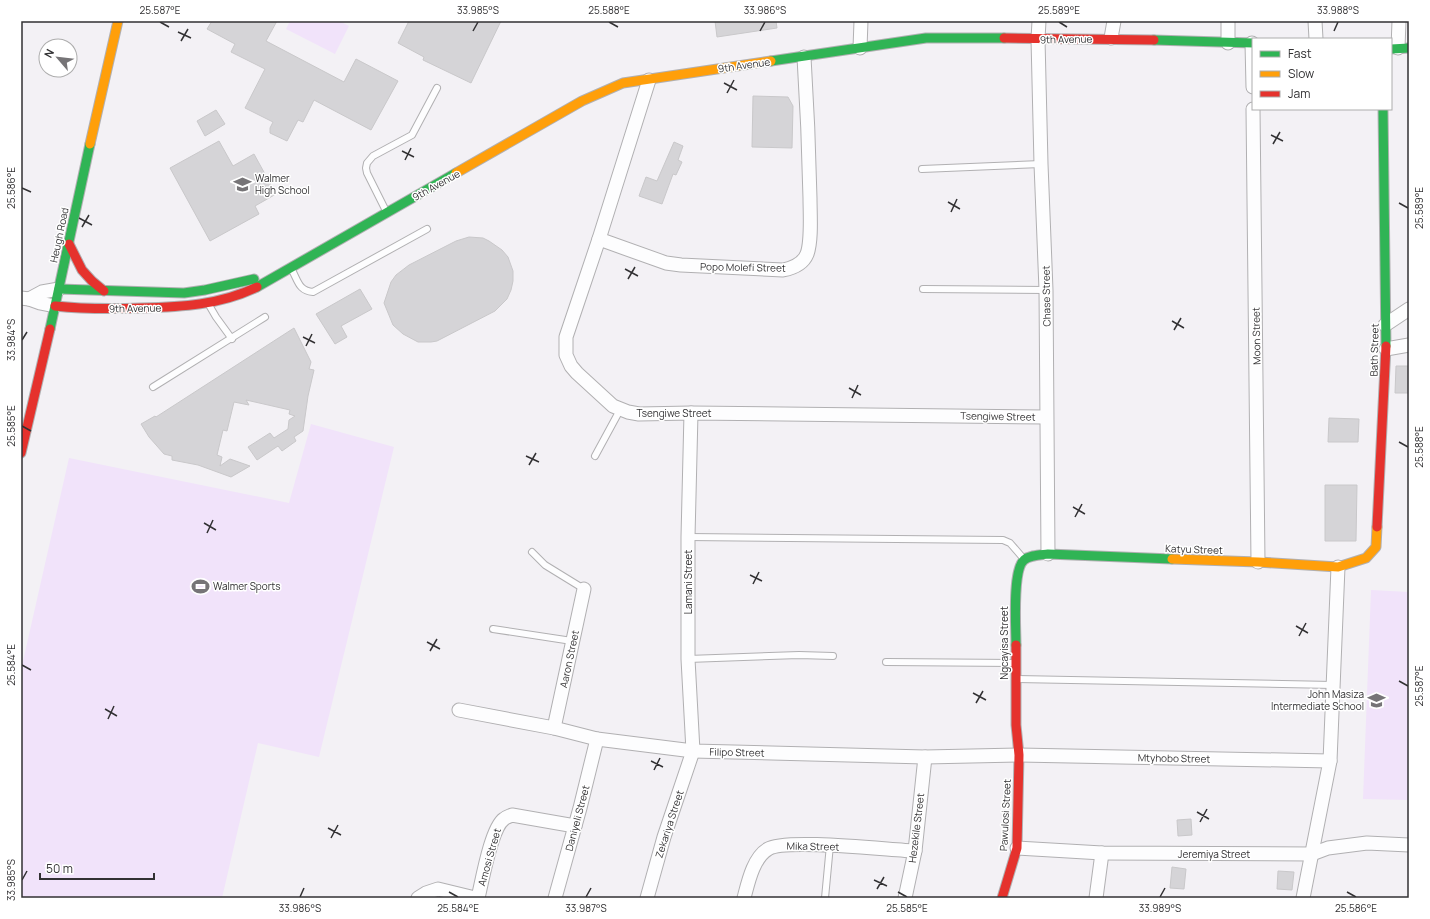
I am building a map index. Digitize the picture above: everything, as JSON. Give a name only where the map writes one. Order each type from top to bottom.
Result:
[{"type":"street","name":"Heugh Road","points":[[21,453],[118,21]]},
{"type":"street","points":[[860,48],[861,21]]},
{"type":"street","name":"Chase Street","points":[[1039,21],[1038,39],[1041,164],[1046,290],[1048,554]]},
{"type":"street","points":[[1111,38],[1114,21]]},
{"type":"street","points":[[1228,21],[1228,43]]},
{"type":"street","points":[[1315,21],[1316,38]]},
{"type":"street","points":[[1399,48],[1400,21]]},
{"type":"street","name":"9th Avenue","points":[[25,298],[55,306],[126,309],[188,306],[223,300],[244,293],[287,270],[582,101],[623,83],[926,38],[1111,38],[1252,43]]},
{"type":"street","name":"Popo Molefi Street","points":[[599,239],[666,263],[681,265],[783,270],[794,267],[801,262],[807,254],[810,228],[809,126],[804,57]]},
{"type":"street","name":"Tsengiwe Street","points":[[650,80],[566,337],[566,355],[571,366],[577,374],[614,406],[620,410],[639,414],[691,413],[1046,417]]},
{"type":"street","name":"Moon Street","points":[[1253,110],[1258,562]]},
{"type":"street","name":"Bath Street","points":[[1338,567],[1366,558],[1376,547],[1386,349],[1383,110]]},
{"type":"street","points":[[69,244],[82,270],[104,291]]},
{"type":"street","name":"9th Avenue","points":[[25,298],[42,292],[59,289],[184,293],[205,290],[287,270]]},
{"type":"street","points":[[1385,325],[1409,309]]},
{"type":"street","points":[[1386,349],[1409,345]]},
{"type":"street","name":"Lamani Street","points":[[691,413],[688,537],[688,659],[694,751]]},
{"type":"street","points":[[1024,560],[1034,555],[1048,554]]},
{"type":"street","name":"Katyu Street","points":[[1048,554],[1258,562],[1338,567]]},
{"type":"street","name":"Ngcayisa Street","points":[[1019,755],[1016,726],[1015,679],[1016,584],[1018,569],[1024,560]]},
{"type":"street","points":[[1303,898],[1330,761],[1338,567]]},
{"type":"street","name":"Aaron Street","points":[[554,728],[584,590]]},
{"type":"street","name":"Filipo Street","points":[[459,710],[554,728],[597,739],[694,751],[925,757],[1019,755]]},
{"type":"street","name":"Daniyeli Street","points":[[556,898],[597,739]]},
{"type":"street","name":"Zekariya Street","points":[[647,898],[664,837],[694,751]]},
{"type":"street","name":"Mtyhobo Street","points":[[1019,755],[1330,761]]},
{"type":"street","name":"Pawulosi Street","points":[[1002,898],[1017,848],[1019,755]]},
{"type":"street","name":"Hezekile Street","points":[[905,898],[915,851],[925,757]]},
{"type":"street","name":"Amosi Street","points":[[477,898],[490,847],[498,825],[504,819],[512,815],[574,826]]},
{"type":"street","name":"Jeremiya Street","points":[[1017,848],[1102,853],[1312,854],[1328,848],[1367,842],[1409,845]]},
{"type":"street","name":"Mika Street","points":[[744,898],[758,859],[769,848],[790,845],[830,845],[915,851]]},
{"type":"street","points":[[1096,898],[1102,853]]},
{"type":"street","points":[[418,898],[426,892],[438,889],[477,898]]},
{"type":"lane","points":[[387,212],[367,173],[367,163],[373,156],[412,135],[437,88]]},
{"type":"lane","points":[[922,169],[1041,164]]},
{"type":"lane","points":[[287,270],[306,292],[313,292],[427,229]]},
{"type":"lane","points":[[923,289],[1046,290]]},
{"type":"lane","points":[[205,290],[208,303],[232,339]]},
{"type":"lane","points":[[153,387],[265,317]]},
{"type":"lane","points":[[595,456],[620,410]]},
{"type":"lane","points":[[688,537],[1003,540],[1010,543],[1024,560]]},
{"type":"lane","points":[[532,552],[545,564],[584,590]]},
{"type":"lane","points":[[493,629],[572,641]]},
{"type":"lane","points":[[688,659],[799,655],[833,656]]},
{"type":"lane","points":[[886,662],[1015,663]]},
{"type":"lane","points":[[1015,679],[1333,685]]},
{"type":"lane","points":[[825,898],[830,845]]},
{"type":"shaded area","points":[[290,21],[339,21],[349,26],[335,54],[286,29]]},
{"type":"shaded area","name":"Walmer Sports","points":[[311,424],[394,447],[319,757],[258,743],[222,898],[21,898],[21,670],[69,458],[289,503]]},
{"type":"shaded area","points":[[1371,590],[1409,592],[1409,800],[1363,799]]},
{"type":"building","points":[[212,21],[277,21],[266,41],[344,82],[356,59],[398,81],[371,130],[314,100],[303,122],[298,120],[287,141],[270,133],[270,128],[273,122],[245,108],[265,69],[231,52],[235,44],[207,29]]},
{"type":"building","points":[[409,21],[501,21],[471,83],[423,60],[424,57],[398,43]]},
{"type":"building","points":[[715,21],[776,21],[777,28],[717,37]]},
{"type":"building","points":[[753,96],[788,97],[793,106],[792,148],[752,147]]},
{"type":"building","points":[[216,110],[225,124],[205,136],[197,121]]},
{"type":"building","points":[[219,141],[233,166],[254,154],[276,194],[255,206],[259,214],[210,241],[170,168]]},
{"type":"building","points":[[674,142],[683,146],[678,160],[682,162],[676,175],[673,174],[662,204],[639,196],[646,177],[657,181]]},
{"type":"building","points":[[469,237],[483,238],[489,241],[502,250],[508,257],[513,271],[513,281],[507,299],[495,311],[437,341],[418,342],[403,334],[393,325],[384,303],[391,282],[396,275],[409,265],[456,241]]},
{"type":"building","points":[[360,289],[372,309],[341,326],[347,337],[335,344],[316,314]]},
{"type":"building","points":[[294,328],[311,362],[309,369],[314,370],[308,396],[303,431],[294,437],[296,441],[282,451],[278,446],[257,460],[248,447],[270,433],[274,438],[288,429],[289,420],[295,416],[289,414],[290,410],[246,400],[249,405],[234,402],[227,431],[223,430],[217,455],[222,457],[220,466],[230,459],[250,466],[231,477],[198,465],[172,460],[172,456],[164,454],[149,437],[141,424],[155,416],[156,417]]},
{"type":"building","points":[[1396,366],[1409,366],[1409,393],[1395,393]]},
{"type":"building","points":[[1329,418],[1359,419],[1358,442],[1328,442]]},
{"type":"building","points":[[1325,485],[1357,485],[1356,541],[1325,541]]},
{"type":"building","points":[[1191,819],[1192,835],[1178,836],[1177,820]]},
{"type":"building","points":[[1172,867],[1186,869],[1184,889],[1170,888]]},
{"type":"building","points":[[1278,871],[1294,872],[1292,890],[1277,889]]},
{"type":"traffic: fast","points":[[771,61],[926,38],[1004,38]]},
{"type":"traffic: fast","points":[[1154,40],[1252,43]]},
{"type":"traffic: fast","points":[[1392,49],[1409,48]]},
{"type":"traffic: fast","points":[[1383,110],[1386,346]]},
{"type":"traffic: fast","points":[[50,329],[90,144]]},
{"type":"traffic: fast","points":[[257,287],[456,173]]},
{"type":"traffic: fast","points":[[59,289],[184,293],[254,279]]},
{"type":"traffic: fast","points":[[1016,645],[1016,587],[1020,566],[1026,558],[1048,554],[1172,559]]},
{"type":"traffic: slow","points":[[90,144],[118,21]]},
{"type":"traffic: slow","points":[[456,173],[582,101],[623,83],[771,61]]},
{"type":"traffic: slow","points":[[1172,559],[1338,567],[1366,558],[1376,547],[1377,527]]},
{"type":"traffic: jam","points":[[1004,38],[1154,40]]},
{"type":"traffic: jam","points":[[69,244],[82,270],[104,291]]},
{"type":"traffic: jam","points":[[55,306],[108,309],[186,306],[229,298],[257,287]]},
{"type":"traffic: jam","points":[[21,453],[50,329]]},
{"type":"traffic: jam","points":[[1377,527],[1386,346]]},
{"type":"traffic: jam","points":[[1002,898],[1017,848],[1019,755],[1016,725],[1016,645]]},
{"type":"place","name":"Walmer High School","points":[[242,184]]},
{"type":"place","name":"Walmer Sports","points":[[200,586]]},
{"type":"place","name":"John Masiza Intermediate School","points":[[1377,700]]}]
